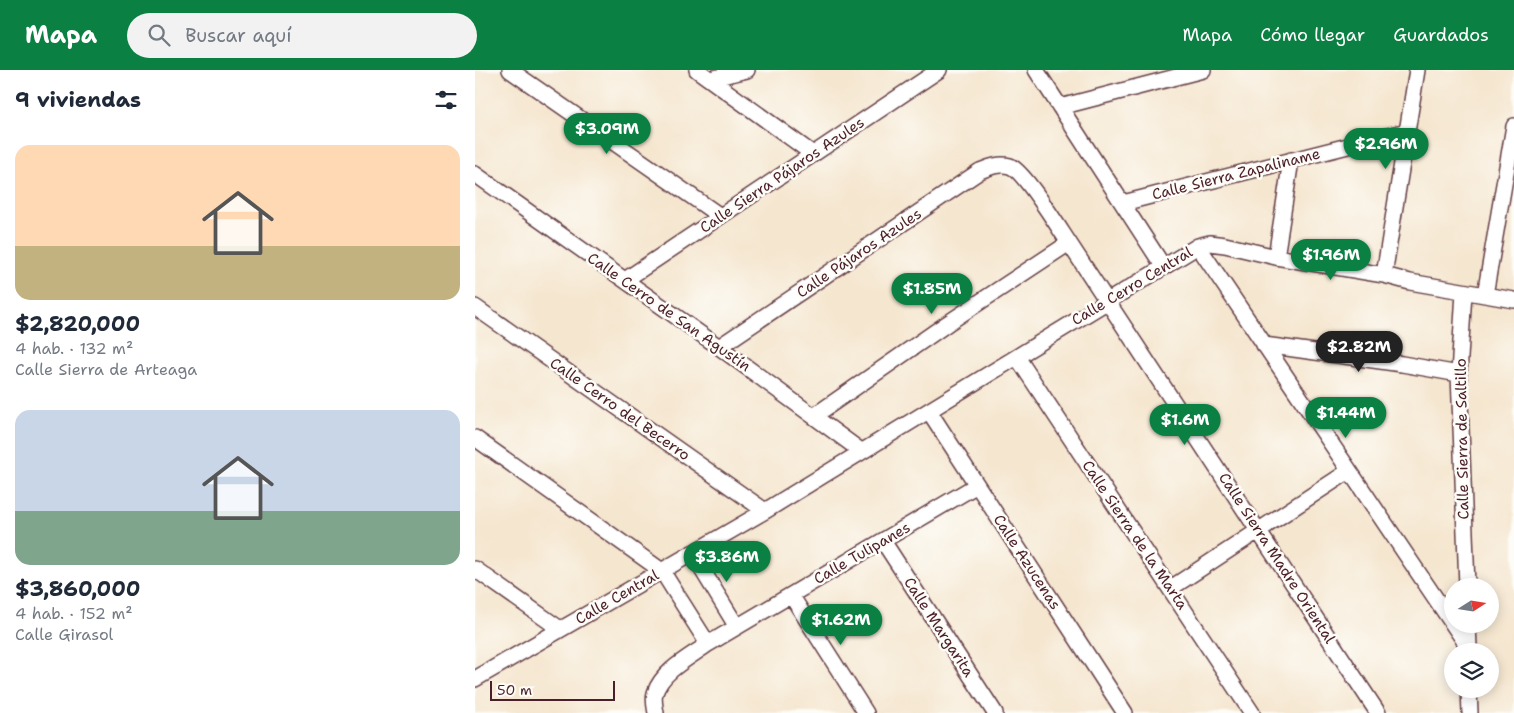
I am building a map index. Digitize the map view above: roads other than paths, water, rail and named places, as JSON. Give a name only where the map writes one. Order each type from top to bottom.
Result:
[{"type":"street","points":[[510,70],[720,216]]},
{"type":"street","points":[[697,70],[813,154]]},
{"type":"street","points":[[710,79],[747,70]]},
{"type":"street","name":"Calle Sierra Pájaros Azules","points":[[625,280],[939,70]]},
{"type":"street","points":[[1036,70],[1163,266]]},
{"type":"street","points":[[1060,107],[1203,70]]},
{"type":"street","points":[[1384,275],[1417,70]]},
{"type":"street","points":[[1485,296],[1509,193],[1514,126]]},
{"type":"street","name":"Calle Sierra Zapaliname","points":[[1123,203],[1407,131]]},
{"type":"street","points":[[1276,257],[1291,160]]},
{"type":"street","name":"Calle Sierra Madre Oriental","points":[[1001,164],[1012,167],[1022,176],[1069,243],[1378,713]]},
{"type":"street","name":"Calle Pájaros Azules","points":[[719,347],[981,171],[1001,164]]},
{"type":"street","name":"Calle Cerro de San Agustín","points":[[475,174],[719,347],[861,451]]},
{"type":"street","points":[[814,416],[948,323],[1069,243]]},
{"type":"street","name":"Calle Cerro Central","points":[[861,451],[1163,266],[1198,246],[1210,243],[1276,257],[1514,300]]},
{"type":"street","points":[[1198,246],[1464,643]]},
{"type":"street","name":"Calle Sierra de Saltillo","points":[[1464,292],[1459,374],[1467,578]]},
{"type":"street","name":"Calle Cerro del Becerro","points":[[475,307],[765,511]]},
{"type":"street","points":[[1264,345],[1402,364],[1459,374]]},
{"type":"street","name":"Calle Sierra de la Marta","points":[[1017,357],[1252,713]]},
{"type":"street","name":"Calle Azucenas","points":[[929,411],[1125,713]]},
{"type":"street","points":[[475,438],[662,571],[708,644]]},
{"type":"street","name":"Calle Central","points":[[475,679],[765,511],[861,451]]},
{"type":"street","points":[[1171,588],[1349,471]]},
{"type":"street","name":"Calle Tulipanes","points":[[656,713],[654,694],[662,680],[677,666],[708,644],[977,485]]},
{"type":"street","name":"Calle Margarita","points":[[883,541],[995,713]]},
{"type":"street","points":[[692,553],[737,627]]},
{"type":"street","points":[[475,569],[560,629]]},
{"type":"street","points":[[791,595],[866,713]]},
{"type":"street","points":[[1469,698],[1470,713]]}]
